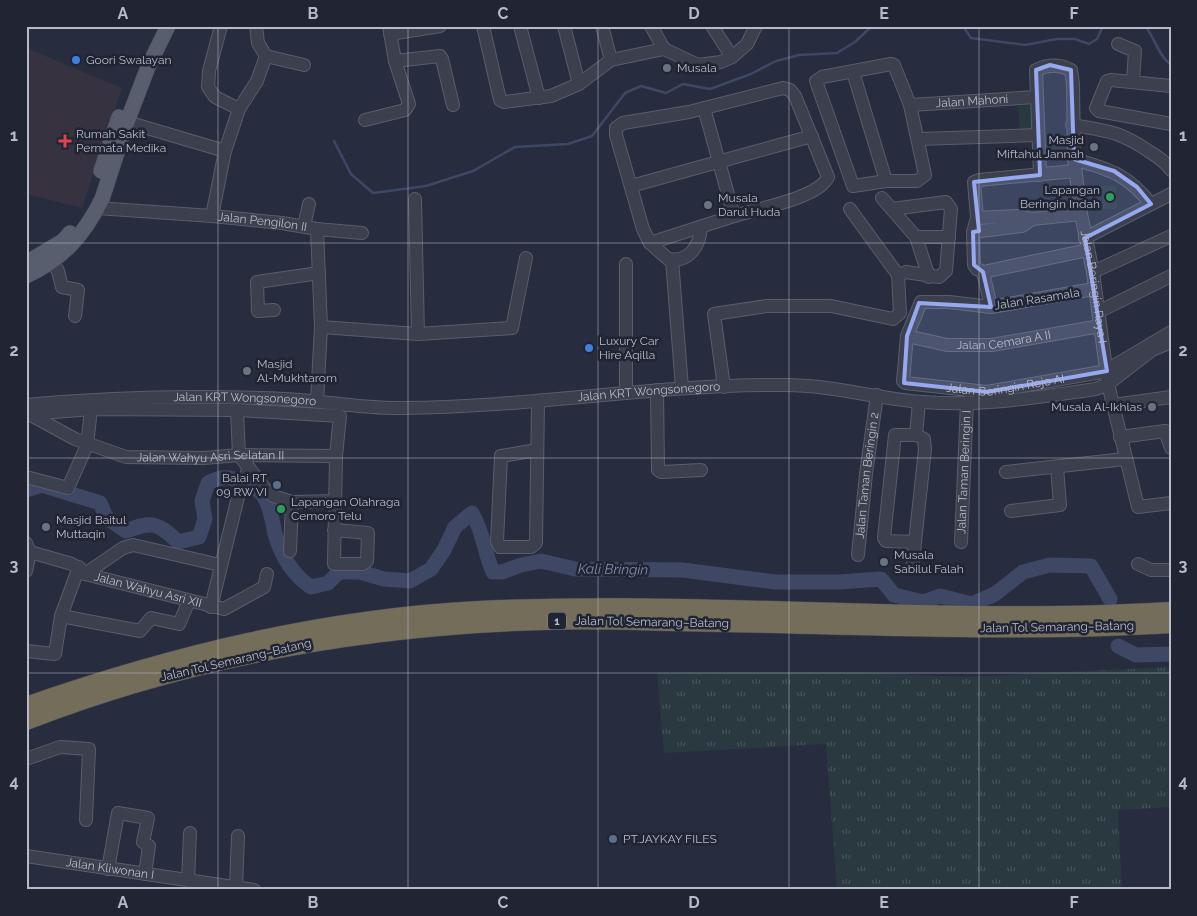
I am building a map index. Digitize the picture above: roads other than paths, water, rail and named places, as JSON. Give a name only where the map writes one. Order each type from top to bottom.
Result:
[{"type":"highway","name":"Jalan Tol Semarang–Batang","points":[[26,706],[139,668],[274,636],[326,626],[478,610],[632,608],[1022,616],[1099,621]]},
{"type":"highway","name":"Jalan Tol Semarang–Batang","points":[[26,721],[143,682],[276,648],[402,631],[480,624],[555,621],[1021,629],[1139,619],[1171,611]]},
{"type":"highway","name":"Jalan Tol Semarang–Batang","points":[[1139,619],[1171,624]]},
{"type":"main road","points":[[26,263],[63,241],[82,218],[91,201],[160,26]]},
{"type":"main road","points":[[26,276],[52,262],[74,244],[97,208],[123,120],[168,26]]},
{"type":"street","points":[[221,26],[209,71],[208,87],[214,97],[239,108]]},
{"type":"street","points":[[256,26],[258,42],[266,56],[304,65]]},
{"type":"street","points":[[365,120],[408,108],[408,99],[395,61],[390,30],[440,26]]},
{"type":"street","points":[[484,26],[500,100],[507,102],[539,98],[579,84],[611,60],[664,49]]},
{"type":"street","points":[[520,26],[539,98]]},
{"type":"street","points":[[564,26],[579,84]]},
{"type":"street","points":[[602,26],[611,60]]},
{"type":"street","points":[[651,26],[664,49],[698,65],[721,62],[732,57],[747,44],[756,26]]},
{"type":"street","points":[[712,26],[732,57]]},
{"type":"street","points":[[1118,44],[1135,51],[1133,81]]},
{"type":"street","points":[[212,216],[225,151],[239,108],[257,81],[266,56]]},
{"type":"street","points":[[395,61],[440,56],[454,105]]},
{"type":"street","points":[[894,65],[910,105],[918,139],[925,175],[917,181],[886,181],[857,186],[851,185],[816,81],[822,77],[853,72],[894,65]]},
{"type":"street","name":"Jalan Beringin Raya I","points":[[1036,98],[1036,70],[1050,65],[1071,70],[1074,103],[1072,125],[1075,165],[1093,272],[1108,384]]},
{"type":"street","points":[[853,72],[886,181]]},
{"type":"street","points":[[1171,86],[1133,81],[1107,81],[1096,108],[1099,111],[1171,124]]},
{"type":"street","points":[[650,243],[734,216],[813,192],[825,183],[827,172],[795,96],[790,90],[783,88],[704,108],[623,123],[616,128],[616,135],[643,229],[650,243],[663,257],[672,260],[684,258],[692,253],[698,245],[701,227]]},
{"type":"street","points":[[1036,98],[1040,175]]},
{"type":"street","name":"Jalan Mahoni","points":[[910,105],[1036,98]]},
{"type":"street","points":[[704,108],[734,216]]},
{"type":"street","points":[[123,120],[225,151]]},
{"type":"street","points":[[1072,125],[1115,132],[1133,140],[1166,163],[1171,170]]},
{"type":"street","points":[[918,139],[1037,135]]},
{"type":"street","points":[[631,186],[812,136]]},
{"type":"street","points":[[1151,204],[1137,187],[1114,171],[1075,165],[1040,175],[979,180],[974,182],[973,186],[977,218],[973,232],[974,264],[977,270],[984,272],[1087,244],[1151,204],[1171,194]]},
{"type":"street","points":[[882,198],[916,237],[929,277]]},
{"type":"street","points":[[415,199],[418,334]]},
{"type":"street","points":[[892,209],[946,202],[952,209],[946,271],[941,276],[929,277],[906,272],[898,275]]},
{"type":"street","points":[[309,204],[310,227],[362,233]]},
{"type":"street","name":"Jalan Pengilon II","points":[[97,208],[212,216],[310,227],[318,273],[321,327],[316,400]]},
{"type":"street","points":[[724,387],[714,314],[767,306],[831,306],[893,319],[900,313],[898,275],[850,209]]},
{"type":"street","points":[[977,218],[1018,216],[1032,219],[1082,214]]},
{"type":"street","points":[[973,232],[1022,226],[1032,219]]},
{"type":"street","points":[[1093,272],[1171,236]]},
{"type":"street","points":[[916,237],[949,237]]},
{"type":"street","points":[[321,327],[418,334],[512,328],[526,258]]},
{"type":"street","points":[[672,260],[682,388]]},
{"type":"street","points":[[52,262],[58,271],[62,287],[78,290],[75,316]]},
{"type":"street","points":[[626,264],[626,392]]},
{"type":"street","points":[[984,272],[991,307]]},
{"type":"street","points":[[274,310],[258,311],[256,282],[318,273]]},
{"type":"street","points":[[1098,312],[1171,276]]},
{"type":"street","name":"Jalan Rasamala","points":[[907,336],[919,303],[949,302],[991,307],[1094,289]]},
{"type":"street","name":"Jalan Cemara A II","points":[[907,336],[947,345],[992,346],[1100,326]]},
{"type":"street","points":[[1107,371],[1171,332]]},
{"type":"street","name":"Jalan Beringin Rejo AI","points":[[907,336],[905,384],[987,392],[1107,371]]},
{"type":"street","points":[[1171,342],[1152,350],[1108,384],[1138,507],[1171,503]]},
{"type":"street","name":"Jalan KRT Wongsonegoro","points":[[28,411],[92,399],[316,400],[401,409],[538,402],[682,388],[820,386],[919,402],[994,403],[1096,389],[1108,384]]},
{"type":"street","points":[[657,390],[658,470],[661,472],[701,470]]},
{"type":"street","name":"Jalan Taman Beringin 2","points":[[858,555],[866,474],[877,396]]},
{"type":"street","points":[[1113,405],[1171,397]]},
{"type":"street","points":[[538,402],[538,450],[536,543],[531,547],[500,547],[497,541],[501,456],[538,450]]},
{"type":"street","points":[[916,435],[919,402]]},
{"type":"street","name":"Jalan Taman Beringin I","points":[[961,542],[967,402]]},
{"type":"street","points":[[28,411],[91,409],[237,410],[340,416],[336,456],[334,530]]},
{"type":"street","points":[[26,477],[68,488],[88,444],[91,409]]},
{"type":"street","points":[[237,410],[239,455],[244,478],[220,565],[211,607],[228,607],[264,587],[267,574]]},
{"type":"street","name":"Jalan Wahyu Asri Selatan II","points":[[28,411],[88,444],[126,457],[336,456]]},
{"type":"street","points":[[1120,437],[1166,431],[1171,448]]},
{"type":"street","points":[[913,563],[925,449],[924,438],[916,435],[895,435],[884,538],[886,541],[915,542]]},
{"type":"street","points":[[1006,472],[1125,460]]},
{"type":"street","points":[[1011,512],[1060,505],[1057,467]]},
{"type":"street","points":[[244,478],[269,494],[292,502],[335,501]]},
{"type":"street","points":[[290,551],[292,502]]},
{"type":"street","points":[[26,651],[56,654],[61,616],[82,571],[123,548],[133,545],[220,565]]},
{"type":"street","points":[[26,571],[28,548]]},
{"type":"street","name":"Jalan Wahyu Asri XII","points":[[28,548],[82,571],[211,607]]},
{"type":"street","points":[[1138,564],[1151,570],[1171,570]]},
{"type":"street","points":[[61,616],[140,631],[151,618],[179,624],[189,601]]},
{"type":"street","points":[[26,759],[60,747],[89,749],[86,820]]},
{"type":"street","points":[[108,869],[118,813],[148,818],[143,842],[149,846],[145,874]]},
{"type":"street","points":[[188,881],[190,833]]},
{"type":"street","points":[[236,887],[238,836]]},
{"type":"street","name":"Jalan Kliwonan I","points":[[26,856],[188,881],[254,889]]},
{"type":"waterway","points":[[334,141],[351,174],[373,193],[426,186],[473,171],[515,147],[568,144],[592,136],[625,93],[641,86],[666,93],[683,84],[710,89],[751,74],[776,61],[799,55],[837,53],[855,42],[872,26]]},
{"type":"waterway","points":[[963,26],[971,38],[1025,45],[1057,39],[1075,39],[1089,44],[1097,39],[1103,26]]},
{"type":"waterway","points":[[1145,26],[1163,56],[1171,65]]},
{"type":"waterway","name":"Kali Bringin","points":[[26,490],[42,485],[100,503],[106,517],[126,531],[142,526],[154,525],[165,530],[178,542],[199,537],[205,519],[202,501],[208,483],[220,478],[239,480],[256,489],[264,497],[270,510],[275,534],[284,557],[299,577],[311,587],[328,583],[339,572],[360,572],[384,579],[410,581],[431,569],[444,550],[455,527],[472,513],[479,528],[493,572],[502,572],[521,565],[541,561],[575,569],[683,570],[775,582],[839,582],[881,579],[894,595],[923,602],[940,596],[972,604],[995,594],[1023,572],[1050,565],[1091,566],[1110,599]]},
{"type":"waterway","name":"Kali Bringin","points":[[1118,646],[1136,655],[1171,654]]},
{"type":"place","name":"Goori Swalayan","points":[[76,60]]},
{"type":"place","name":"Musala","points":[[667,68]]},
{"type":"place","name":"Rumah Sakit Permata Medika","points":[[65,141]]},
{"type":"place","name":"Masjid Miftahul Jannah","points":[[1094,147]]},
{"type":"place","name":"Lapangan Beringin Indah","points":[[1110,197]]},
{"type":"place","name":"Musala Darul Huda","points":[[708,205]]},
{"type":"place","name":"Luxury Car Hire Aqilla","points":[[589,348]]},
{"type":"place","name":"Masjid Al-Mukhtarom","points":[[247,371]]},
{"type":"place","name":"Musala Al-Ikhlas","points":[[1152,407]]},
{"type":"place","name":"Balai RT 09 RW VI","points":[[277,485]]},
{"type":"place","name":"Lapangan Olahraga Cemoro Telu","points":[[281,509]]},
{"type":"place","name":"Masjid Baitul Muttaqin","points":[[46,527]]},
{"type":"place","name":"Musala Sabilul Falah","points":[[884,562]]},
{"type":"place","name":"PT.JAYKAY FILES","points":[[613,839]]}]
